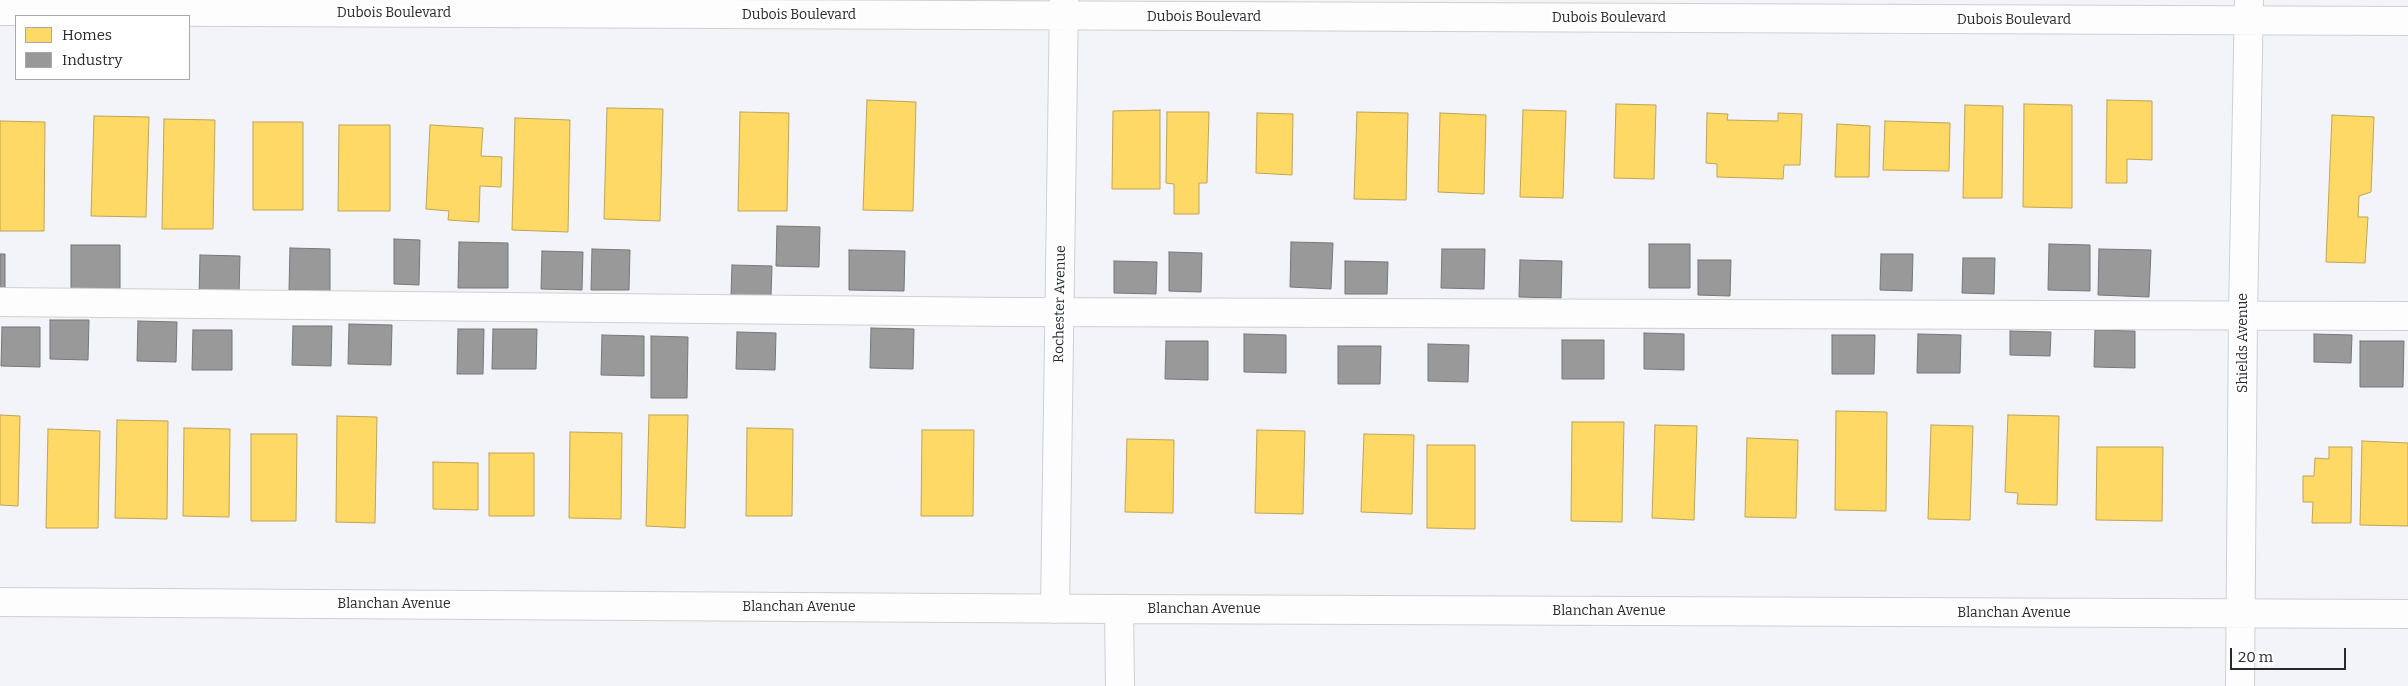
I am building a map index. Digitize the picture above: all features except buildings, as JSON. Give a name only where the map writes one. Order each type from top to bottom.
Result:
[{"type":"street","name":"Dubois Boulevard","points":[[0,11],[1063,8],[2248,10],[2408,21]]},
{"type":"street","name":"Rochester Avenue","points":[[1055,609],[1063,8]]},
{"type":"street","name":"Shields Avenue","points":[[2240,686],[2248,10]]},
{"type":"street","points":[[0,302],[1060,312],[2408,316]]},
{"type":"street","name":"Blanchan Avenue","points":[[0,602],[1055,609],[2408,614]]},
{"type":"street","points":[[1120,609],[1120,686]]}]
